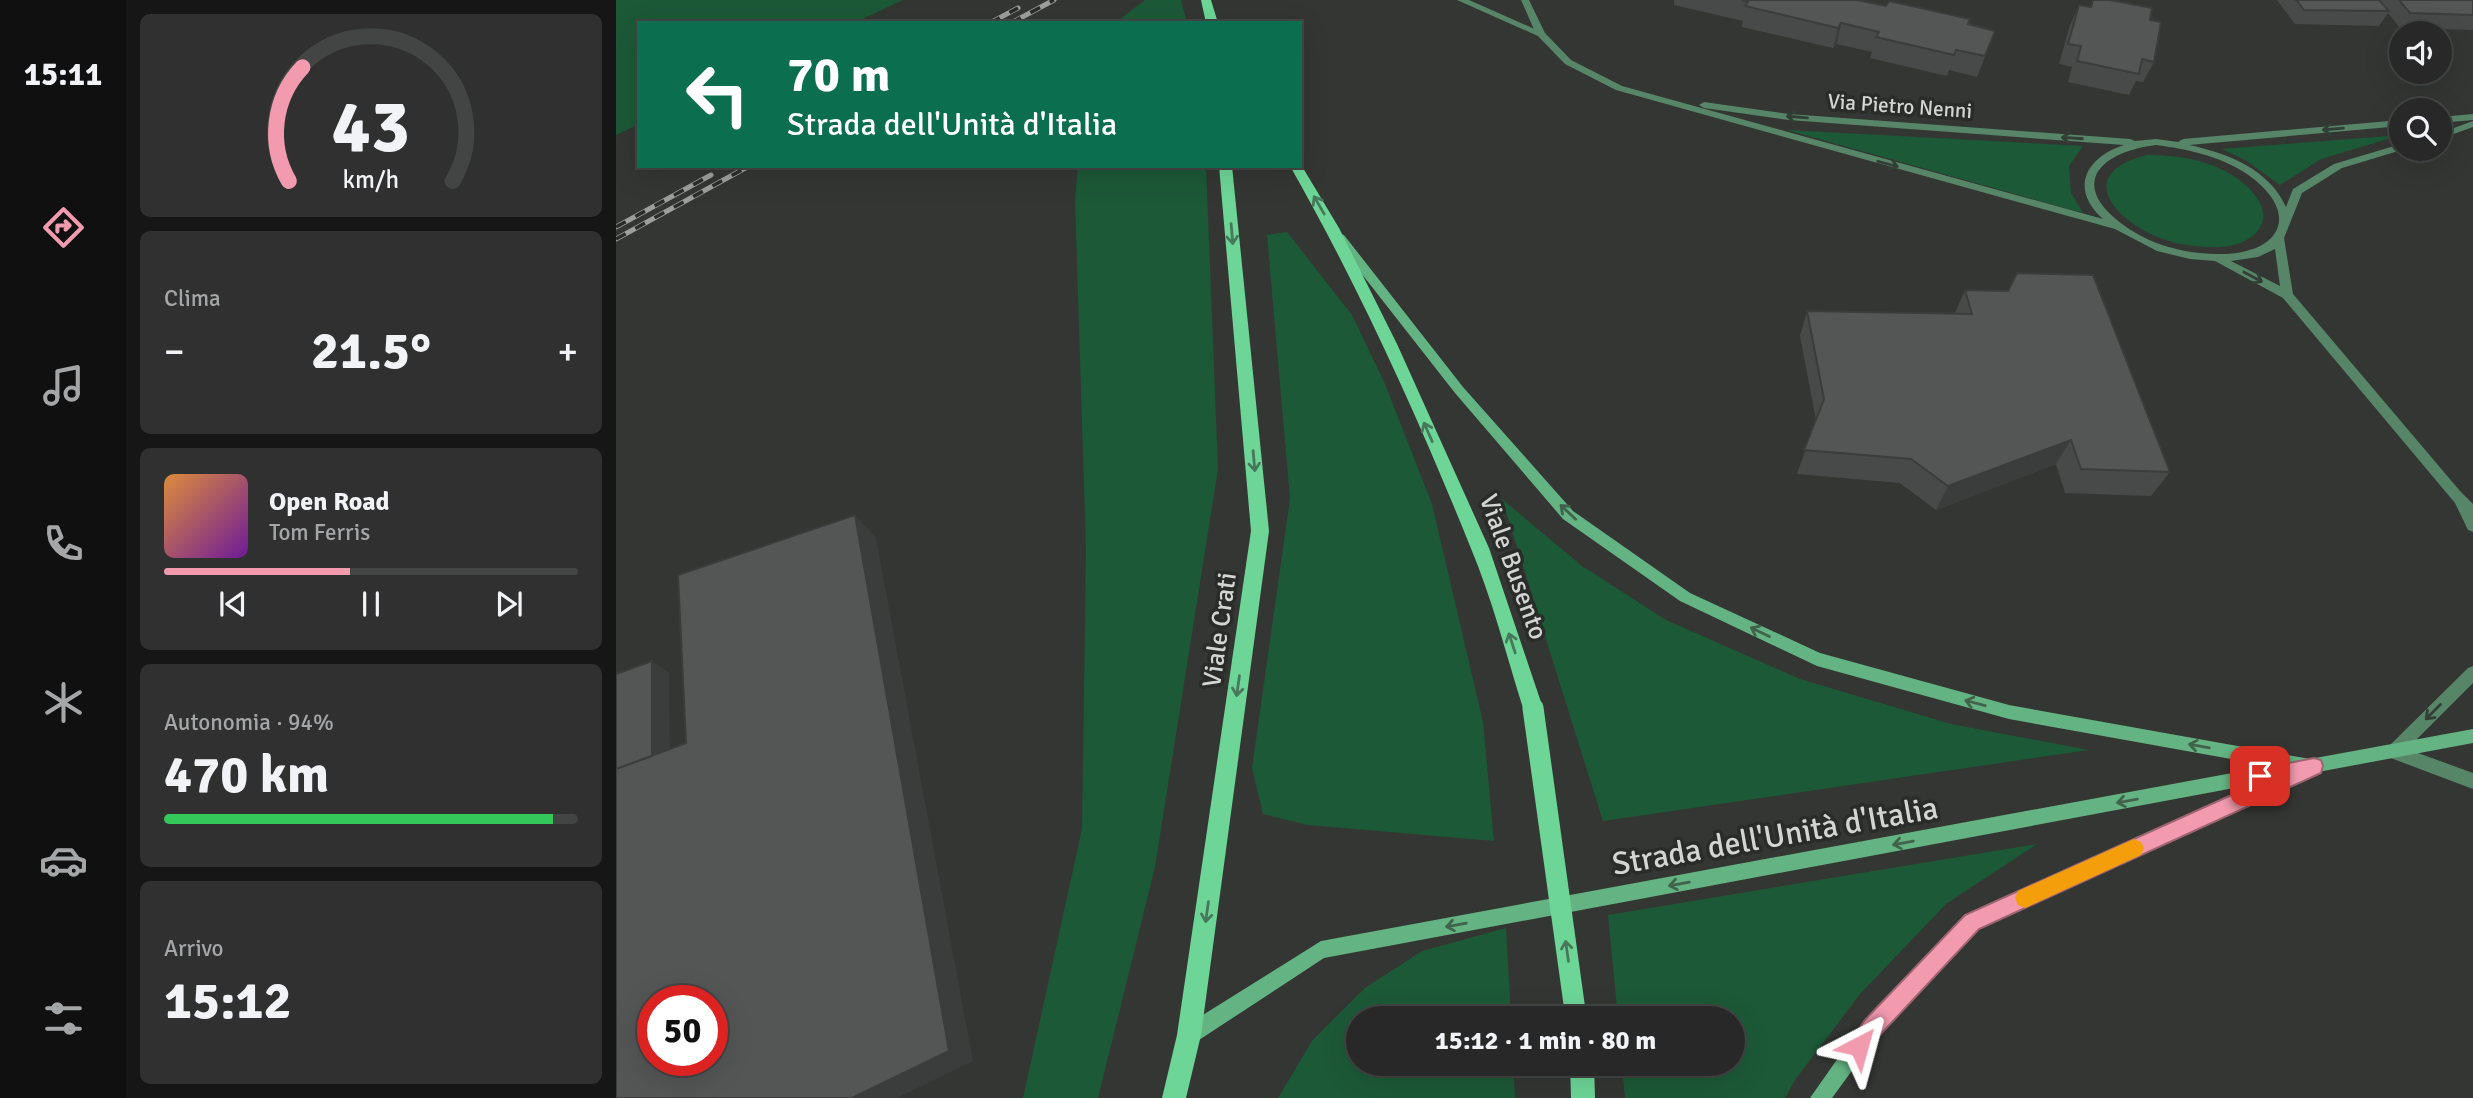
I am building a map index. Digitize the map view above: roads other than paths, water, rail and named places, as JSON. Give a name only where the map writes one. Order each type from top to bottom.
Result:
[{"type":"main road","points":[[1206,0],[1212,21]]},
{"type":"main road","name":"Viale Crati","points":[[1174,1098],[1189,1035],[1260,531],[1225,168]]},
{"type":"main road","name":"Viale Busento","points":[[1297,168],[1332,228],[1389,344],[1480,548],[1533,708],[1574,1006]]},
{"type":"main road","points":[[1332,228],[1459,390],[1568,515],[1685,597],[1817,660],[2009,712],[2314,766]]},
{"type":"main road","name":"Strada dell'Unità d'Italia","points":[[1189,1035],[1321,950],[2473,736]]},
{"type":"main road","points":[[1821,1098],[1871,1028],[1972,922],[2314,766]]},
{"type":"main road","points":[[1582,1076],[1583,1098]]},
{"type":"street","points":[[1461,0],[1541,34]]},
{"type":"street","name":"Via Pietro Nenni","points":[[1525,0],[1541,34],[1568,62],[1619,88],[2119,227]]},
{"type":"street","name":"Via Pietro Nenni","points":[[1657,99],[1789,117],[2141,143]]},
{"type":"street","points":[[2452,119],[2473,117]]},
{"type":"street","points":[[2279,239],[2265,250],[2244,257],[2192,257],[2165,250],[2119,227],[2098,208],[2088,188],[2091,170],[2103,156],[2141,143],[2389,124]]},
{"type":"street","points":[[2452,132],[2473,124]]},
{"type":"street","points":[[2166,143],[2213,154],[2242,167],[2266,184],[2280,203],[2285,222]]},
{"type":"street","points":[[2287,295],[2279,239],[2297,191],[2338,166],[2389,151]]},
{"type":"street","points":[[2219,259],[2287,295],[2455,495],[2473,512]]},
{"type":"street","points":[[2455,495],[2473,526]]},
{"type":"street","points":[[2473,673],[2394,752],[2473,781]]},
{"type":"railway","points":[[1015,21],[1054,0]]},
{"type":"railway","points":[[994,21],[1018,8]]},
{"type":"railway","points":[[616,239],[745,168]]},
{"type":"railway","points":[[616,227],[711,175]]}]
